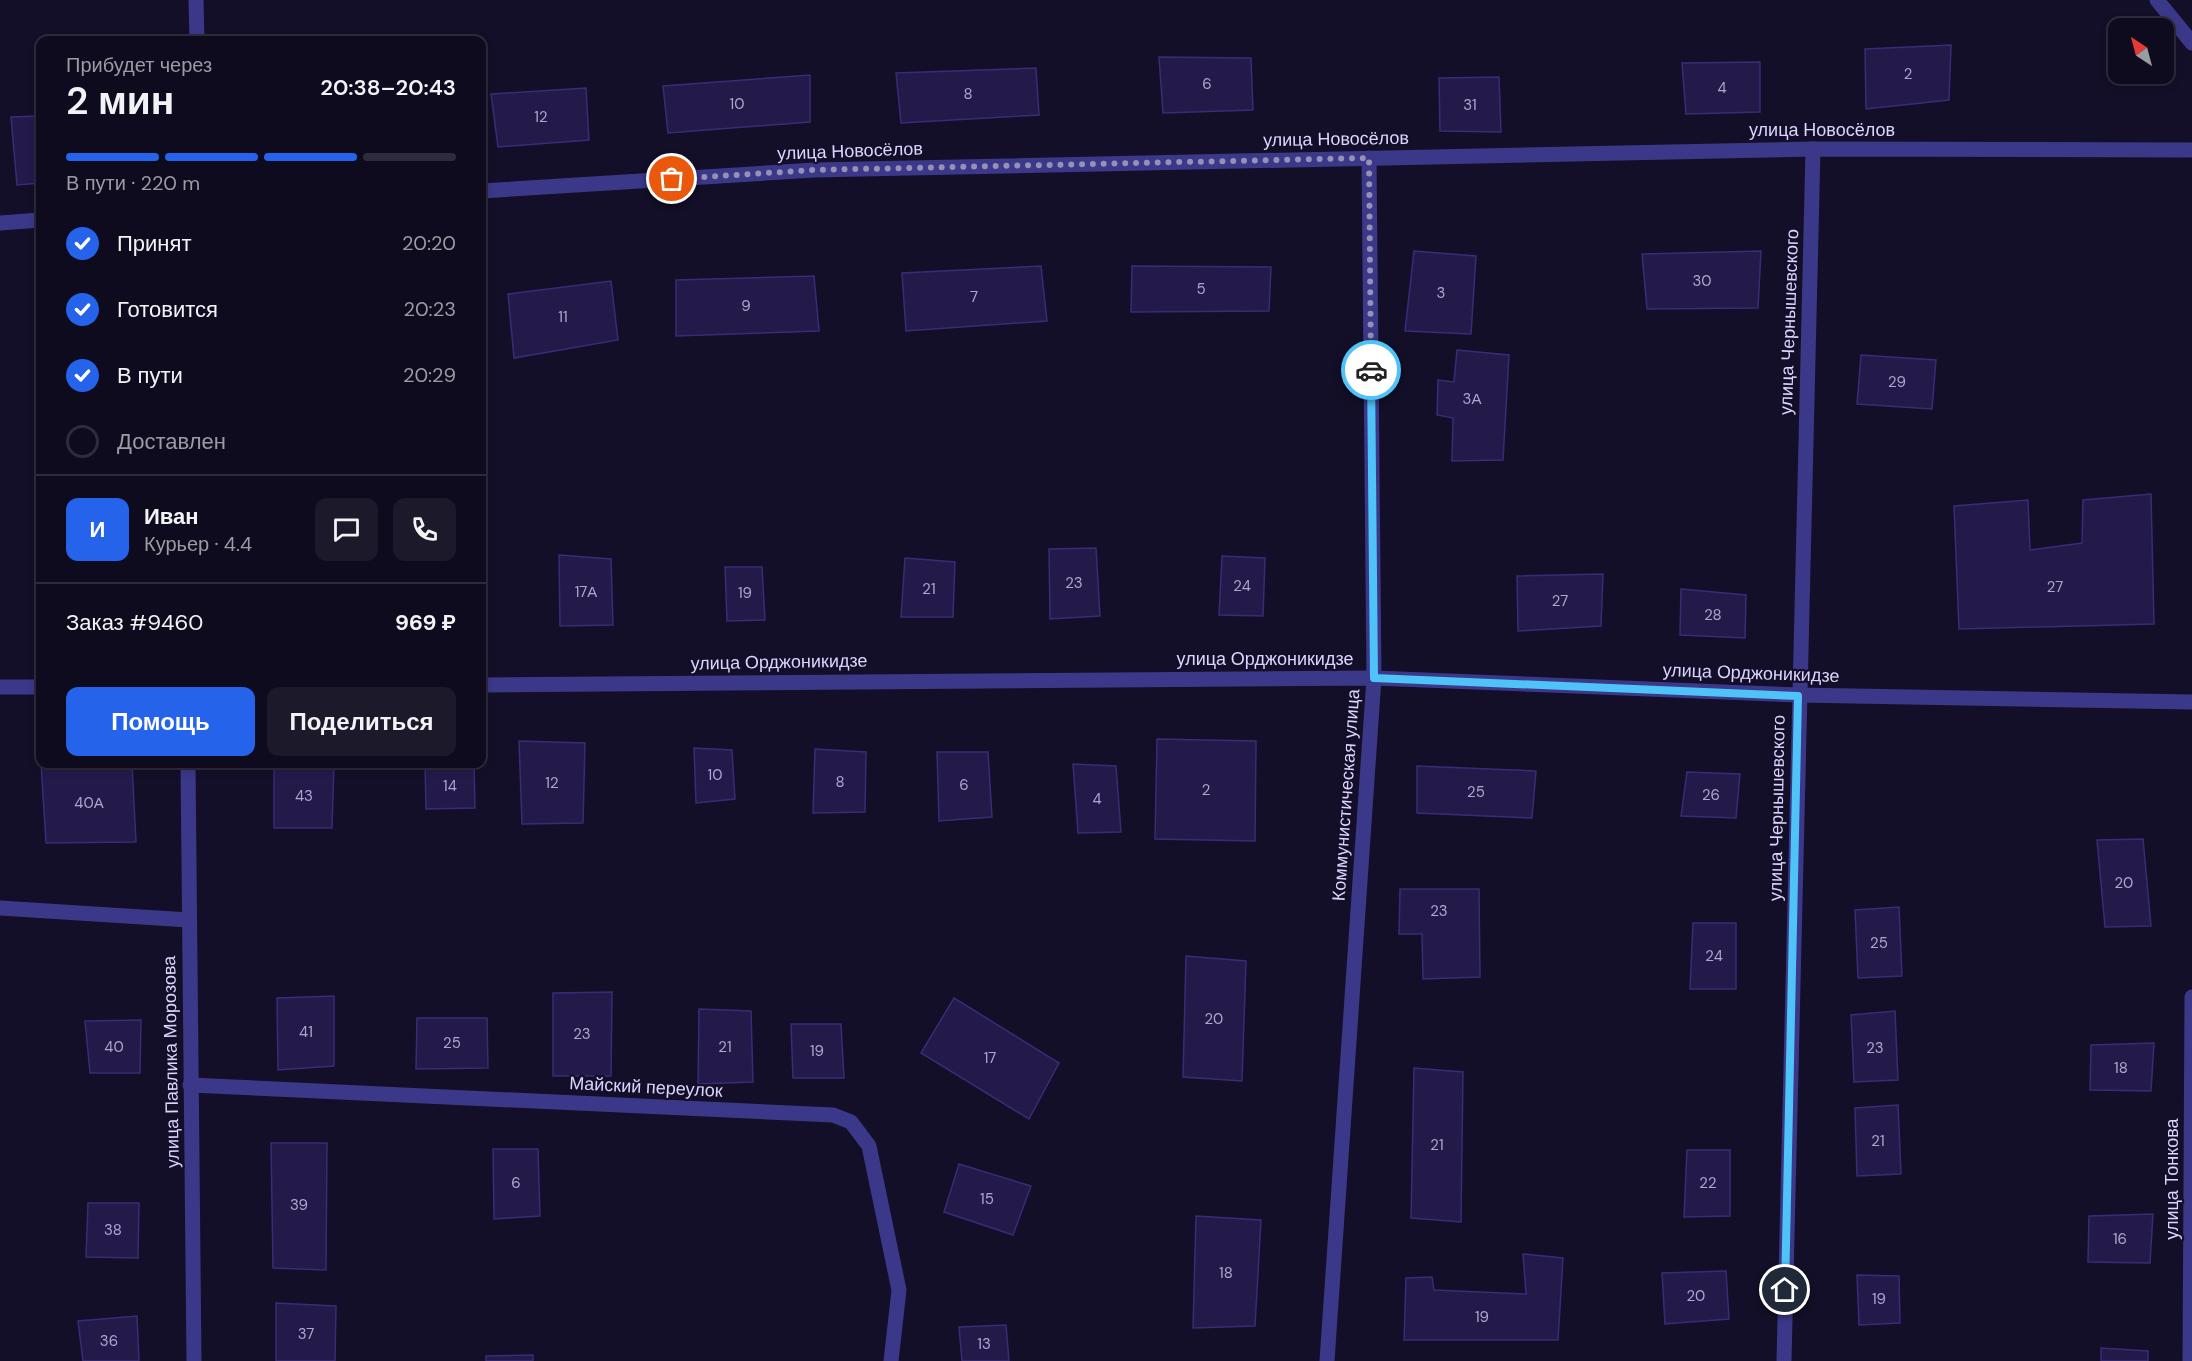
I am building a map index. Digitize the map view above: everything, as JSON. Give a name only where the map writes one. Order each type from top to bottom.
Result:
[{"type":"street","points":[[196,0],[197,36]]},
{"type":"street","points":[[2157,0],[2192,43]]},
{"type":"street","name":"улица Новосёлов","points":[[486,191],[814,170],[1813,148],[2192,150]]},
{"type":"street","name":"улица Чернышевского","points":[[1784,1361],[1798,696],[1813,148]]},
{"type":"street","name":"Коммунистическая улица","points":[[1327,1361],[1374,678],[1369,158]]},
{"type":"street","points":[[0,223],[36,220]]},
{"type":"street","name":"улица Орджоникидзе","points":[[486,685],[1374,678],[1798,696],[2192,702]]},
{"type":"street","points":[[0,687],[36,687]]},
{"type":"street","name":"улица Павлика Морозова","points":[[188,768],[194,1361]]},
{"type":"street","points":[[0,908],[189,920]]},
{"type":"street","name":"улица Тонкова","points":[[2190,1361],[2192,997]]},
{"type":"street","name":"Майский переулок","points":[[190,1085],[833,1115],[851,1122],[869,1146],[899,1290],[891,1361]]},
{"type":"building","points":[[1951,45],[1949,100],[1866,109],[1865,49]]},
{"type":"building","points":[[1159,57],[1251,58],[1253,110],[1163,113]]},
{"type":"building","points":[[1760,62],[1760,112],[1686,114],[1682,63]]},
{"type":"building","points":[[1036,68],[1039,115],[901,123],[896,73]]},
{"type":"building","points":[[810,75],[810,122],[668,133],[663,86]]},
{"type":"building","points":[[1499,77],[1501,132],[1440,131],[1439,78]]},
{"type":"building","points":[[586,88],[589,140],[498,147],[491,94]]},
{"type":"building","points":[[36,116],[36,183],[17,185],[11,117]]},
{"type":"building","points":[[1414,251],[1476,256],[1471,334],[1405,331]]},
{"type":"building","points":[[1761,251],[1758,308],[1647,309],[1642,254]]},
{"type":"building","points":[[1041,266],[1047,321],[906,331],[902,273]]},
{"type":"building","points":[[1132,266],[1271,267],[1269,311],[1131,312]]},
{"type":"building","points":[[814,276],[819,331],[676,336],[676,280]]},
{"type":"building","points":[[611,281],[618,340],[514,358],[508,294]]},
{"type":"building","points":[[1457,350],[1509,355],[1503,460],[1452,461],[1453,418],[1437,415],[1438,380],[1454,382]]},
{"type":"building","points":[[1861,355],[1936,360],[1932,409],[1857,404]]},
{"type":"building","points":[[2151,494],[2154,624],[1959,629],[1954,506],[2028,500],[2030,550],[2082,543],[2083,500]]},
{"type":"building","points":[[1096,548],[1100,616],[1050,619],[1049,549]]},
{"type":"building","points":[[559,555],[611,559],[613,625],[560,626]]},
{"type":"building","points":[[1222,556],[1265,558],[1263,616],[1219,615]]},
{"type":"building","points":[[905,558],[955,562],[953,617],[901,617]]},
{"type":"building","points":[[725,567],[762,567],[765,620],[727,621]]},
{"type":"building","points":[[1603,574],[1601,626],[1518,631],[1517,576]]},
{"type":"building","points":[[1681,589],[1746,595],[1745,638],[1680,635]]},
{"type":"building","points":[[1157,739],[1256,741],[1255,841],[1155,839]]},
{"type":"building","points":[[519,741],[585,743],[583,823],[522,824]]},
{"type":"building","points":[[694,748],[732,750],[735,799],[696,803]]},
{"type":"building","points":[[815,749],[866,752],[865,812],[813,813]]},
{"type":"building","points":[[937,752],[988,752],[992,817],[939,821]]},
{"type":"building","points":[[1073,764],[1116,766],[1121,832],[1078,833]]},
{"type":"building","points":[[1417,766],[1536,771],[1532,818],[1417,813]]},
{"type":"building","points":[[41,768],[132,768],[136,842],[46,843]]},
{"type":"building","points":[[274,768],[334,768],[332,828],[274,828]]},
{"type":"building","points":[[425,768],[474,768],[475,808],[426,809]]},
{"type":"building","points":[[1687,772],[1740,774],[1736,818],[1681,816]]},
{"type":"building","points":[[2143,839],[2151,926],[2105,927],[2097,840]]},
{"type":"building","points":[[1400,889],[1479,889],[1480,977],[1423,979],[1422,934],[1399,934]]},
{"type":"building","points":[[1899,907],[1902,976],[1858,978],[1855,910]]},
{"type":"building","points":[[1693,923],[1736,923],[1736,989],[1690,989]]},
{"type":"building","points":[[1186,956],[1246,961],[1242,1081],[1183,1077]]},
{"type":"building","points":[[612,992],[611,1076],[553,1076],[553,993]]},
{"type":"building","points":[[334,996],[334,1066],[278,1070],[277,998]]},
{"type":"building","points":[[954,998],[1059,1063],[1029,1119],[921,1053]]},
{"type":"building","points":[[699,1009],[751,1011],[753,1082],[698,1084]]},
{"type":"building","points":[[1895,1011],[1898,1080],[1854,1082],[1851,1015]]},
{"type":"building","points":[[417,1018],[487,1018],[488,1068],[416,1069]]},
{"type":"building","points":[[141,1020],[140,1073],[90,1073],[85,1021]]},
{"type":"building","points":[[791,1024],[841,1024],[844,1078],[793,1078]]},
{"type":"building","points":[[2154,1043],[2151,1091],[2090,1090],[2091,1045]]},
{"type":"building","points":[[1414,1068],[1463,1072],[1461,1222],[1411,1218]]},
{"type":"building","points":[[1898,1105],[1901,1174],[1857,1176],[1855,1108]]},
{"type":"building","points":[[271,1143],[327,1143],[326,1270],[273,1268]]},
{"type":"building","points":[[493,1149],[538,1149],[540,1216],[494,1219]]},
{"type":"building","points":[[1687,1150],[1730,1150],[1730,1216],[1684,1217]]},
{"type":"building","points":[[959,1164],[1031,1186],[1013,1235],[944,1212]]},
{"type":"building","points":[[88,1203],[139,1203],[138,1258],[86,1257]]},
{"type":"building","points":[[2153,1214],[2150,1263],[2088,1262],[2089,1216]]},
{"type":"building","points":[[1196,1216],[1261,1220],[1255,1326],[1193,1328]]},
{"type":"building","points":[[1523,1254],[1563,1258],[1558,1340],[1404,1340],[1406,1278],[1432,1277],[1434,1290],[1526,1294]]},
{"type":"building","points":[[1726,1271],[1729,1319],[1665,1324],[1662,1273]]},
{"type":"building","points":[[1857,1275],[1899,1276],[1900,1323],[1859,1325]]},
{"type":"building","points":[[276,1303],[336,1306],[335,1361],[276,1361]]},
{"type":"building","points":[[137,1316],[139,1361],[83,1361],[78,1321]]},
{"type":"building","points":[[1006,1325],[1009,1361],[962,1361],[959,1327]]},
{"type":"building","points":[[2101,1348],[2148,1351],[2148,1361],[2101,1361]]},
{"type":"building","points":[[533,1355],[533,1361],[486,1361],[486,1356]]},
{"type":"way so far","points":[[672,179],[814,170],[1369,158],[1371,370]]},
{"type":"route","points":[[1371,370],[1374,678],[1798,696],[1785,1290]]}]
